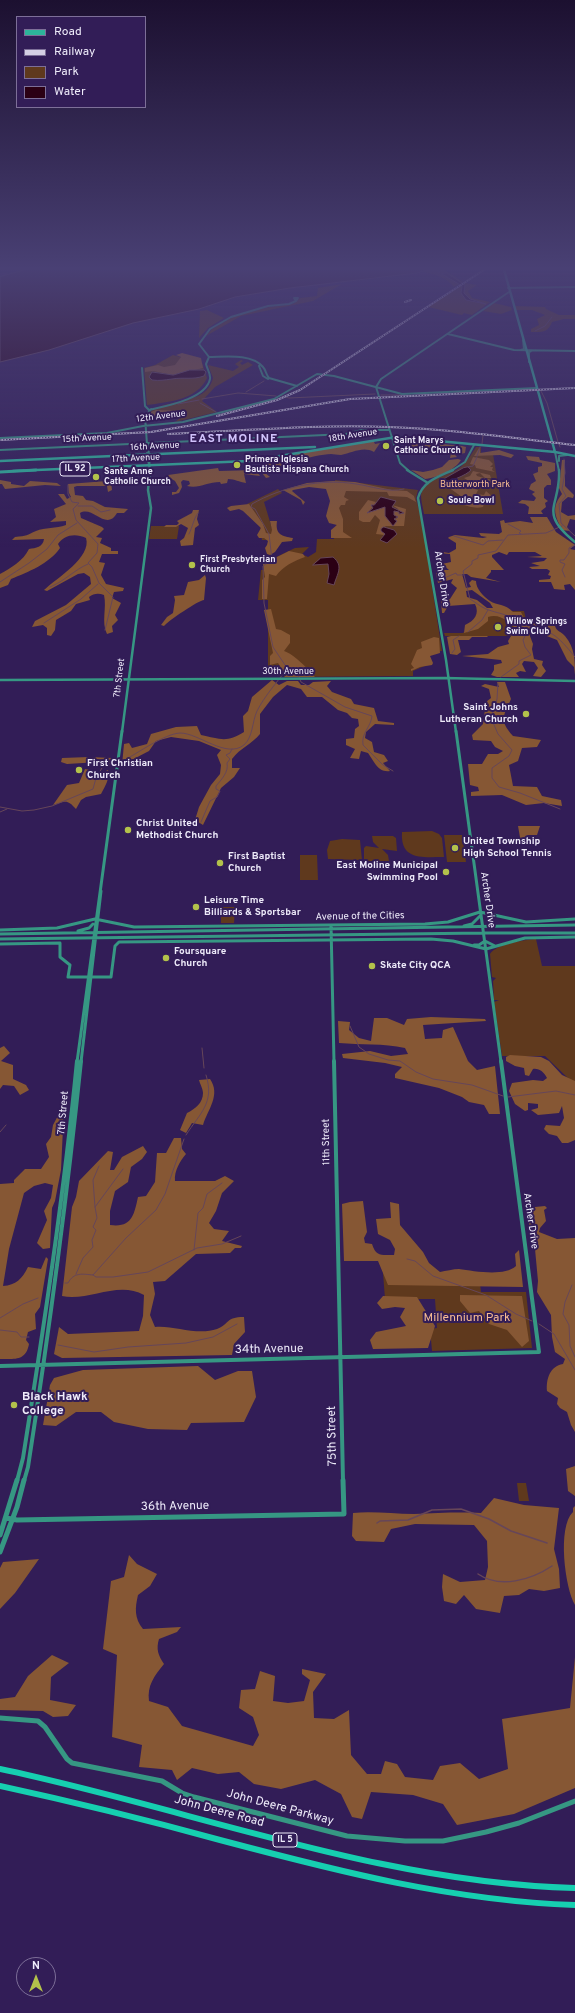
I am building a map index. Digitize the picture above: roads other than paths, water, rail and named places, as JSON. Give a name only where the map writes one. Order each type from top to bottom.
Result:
[{"type":"highway","name":"John Deere Road","points":[[0,1770],[20,1773],[112,1794],[402,1869],[485,1883],[575,1888]]},
{"type":"highway","name":"IL 5","points":[[0,1786],[152,1822],[388,1882],[441,1893],[487,1899],[575,1905]]},
{"type":"main road","points":[[529,362],[555,452]]},
{"type":"main road","name":"18th Avenue","points":[[249,461],[391,437],[432,439],[474,445],[555,452],[575,456]]},
{"type":"main road","name":"16th Avenue","points":[[0,461],[335,446]]},
{"type":"main road","name":"17th Avenue","points":[[0,472],[249,461]]},
{"type":"street","points":[[142,368],[145,407],[150,410],[180,401],[196,394],[208,385],[211,376],[206,364],[208,360]]},
{"type":"street","points":[[248,360],[263,367],[268,377],[296,386]]},
{"type":"street","points":[[411,360],[379,382],[375,390],[401,465],[410,473],[428,483],[460,466],[466,460],[474,445]]},
{"type":"street","name":"12th Avenue","points":[[0,438],[103,433],[146,425],[183,422],[279,397],[314,374],[331,375],[367,385]]},
{"type":"street","points":[[367,385],[379,382]]},
{"type":"street","points":[[367,385],[376,386],[402,394],[536,388]]},
{"type":"street","points":[[375,390],[382,388]]},
{"type":"street","name":"7th Street","points":[[0,1552],[13,1519],[28,1467],[49,1335],[72,1151],[91,947],[95,933],[151,508],[148,490],[150,471],[146,425],[146,414],[150,410]]},
{"type":"street","name":"15th Avenue","points":[[0,450],[346,434],[362,430],[389,430]]},
{"type":"street","points":[[555,452],[559,466]]},
{"type":"street","points":[[567,455],[559,456],[552,516],[560,531],[575,542]]},
{"type":"street","name":"Archer Drive","points":[[428,483],[420,491],[418,498],[448,678],[486,949],[539,1352]]},
{"type":"street","name":"30th Avenue","points":[[0,680],[448,678],[575,681]]},
{"type":"street","points":[[470,914],[490,926],[545,927]]},
{"type":"street","name":"Avenue of the Cities","points":[[0,930],[57,928],[96,920],[141,927],[439,923],[470,914],[498,916],[514,920],[534,922],[575,919]]},
{"type":"street","points":[[411,929],[465,926],[477,919],[481,914]]},
{"type":"street","points":[[482,922],[487,916],[498,916]]},
{"type":"street","points":[[26,934],[82,931],[91,927],[96,920]]},
{"type":"street","name":"7th Street","points":[[95,933],[98,925],[96,920]]},
{"type":"street","points":[[98,925],[99,929],[106,932],[146,932]]},
{"type":"street","name":"11th Street","points":[[330,925],[341,1358]]},
{"type":"street","name":"Avenue of the Cities","points":[[0,934],[483,928],[575,925]]},
{"type":"street","name":"Avenue of the Cities","points":[[431,934],[575,932]]},
{"type":"street","name":"Avenue of the Cities","points":[[89,978],[111,977],[115,946],[119,942],[478,933]]},
{"type":"street","name":"Avenue of the Cities","points":[[0,939],[331,937],[436,939],[486,949],[525,938],[575,937]]},
{"type":"street","name":"7th Street","points":[[0,1534],[23,1458],[38,1365],[68,1152],[76,1071],[94,951],[94,938]]},
{"type":"street","points":[[94,951],[100,940],[111,938]]},
{"type":"street","points":[[46,939],[84,940],[90,942],[91,947]]},
{"type":"street","points":[[472,946],[479,945],[484,941],[496,946]]},
{"type":"street","points":[[0,944],[60,943],[60,957],[70,965],[68,977],[89,978]]},
{"type":"street","name":"34th Avenue","points":[[0,1366],[539,1352]]},
{"type":"street","name":"75th Street","points":[[341,1358],[344,1514]]},
{"type":"street","name":"36th Avenue","points":[[6,1518],[344,1514]]},
{"type":"street","name":"John Deere Parkway","points":[[0,1718],[30,1719],[40,1722],[72,1763],[162,1781],[182,1793],[194,1797],[356,1838],[405,1841],[443,1841],[519,1823],[575,1800]]},
{"type":"water","points":[[190,370],[204,370],[206,372],[204,376],[196,378],[152,380],[149,377],[152,372],[173,375]]},
{"type":"water","points":[[468,467],[471,470],[461,476],[443,482],[440,481],[463,468]]},
{"type":"water","points":[[381,497],[396,501],[392,507],[404,513],[399,514],[399,512],[394,511],[394,515],[398,517],[394,519],[397,521],[393,526],[385,516],[385,507],[367,513],[373,508],[371,505],[374,505]]},
{"type":"water","points":[[384,527],[394,530],[397,534],[387,543],[380,540],[385,534],[381,531]]},
{"type":"water","points":[[333,557],[338,564],[339,570],[334,585],[327,583],[329,574],[328,564],[313,565],[321,558]]},
{"type":"waterway","points":[[246,392],[264,381]]},
{"type":"waterway","points":[[540,389],[547,403],[558,442]]},
{"type":"waterway","points":[[454,393],[471,392]]},
{"type":"waterway","points":[[202,399],[238,393],[276,396]]},
{"type":"waterway","points":[[282,396],[289,398],[375,394]]},
{"type":"waterway","points":[[381,395],[401,395]]},
{"type":"waterway","points":[[178,404],[199,400]]},
{"type":"waterway","points":[[200,403],[216,412]]},
{"type":"waterway","points":[[482,444],[483,435]]},
{"type":"waterway","points":[[477,456],[480,447]]},
{"type":"waterway","points":[[468,467],[473,466],[477,457]]},
{"type":"waterway","points":[[564,459],[565,473],[562,489],[566,496],[559,504],[561,523],[575,536]]},
{"type":"waterway","points":[[393,771],[383,765],[363,745],[363,737],[372,716],[345,707],[301,682],[298,675],[287,668],[273,647],[264,603],[263,566],[272,560],[269,534],[255,509],[251,507],[252,504],[276,493],[302,485],[316,483],[343,482],[386,490],[404,489]]},
{"type":"waterway","points":[[68,485],[68,494],[72,502],[79,503],[73,509],[76,520],[98,544],[97,553],[88,563],[92,567],[99,583],[113,597],[105,630]]},
{"type":"waterway","points":[[78,506],[92,506],[101,512],[110,510]]},
{"type":"waterway","points":[[189,534],[198,513]]},
{"type":"waterway","points":[[0,582],[29,563],[47,549],[58,535],[77,523]]},
{"type":"waterway","points":[[508,524],[521,531],[519,533],[521,534]]},
{"type":"waterway","points":[[501,677],[519,664],[519,661],[531,655],[525,647],[523,640],[525,636],[522,632],[524,629],[516,620],[486,609],[470,599],[463,571],[472,564],[472,561],[478,558],[478,555],[496,551],[508,535],[546,533],[562,526]]},
{"type":"waterway","points":[[454,536],[483,545],[488,541],[503,540]]},
{"type":"waterway","points":[[565,577],[562,570],[565,564],[560,562],[560,560],[564,560],[569,553],[569,548],[575,545]]},
{"type":"waterway","points":[[50,587],[88,564]]},
{"type":"waterway","points":[[439,578],[442,579],[456,573],[457,575],[463,575]]},
{"type":"waterway","points":[[44,623],[81,599],[98,584]]},
{"type":"waterway","points":[[468,632],[482,620],[488,610]]},
{"type":"waterway","points":[[522,625],[547,631],[553,634],[575,657]]},
{"type":"waterway","points":[[452,653],[455,649],[453,640],[459,636]]},
{"type":"waterway","points":[[232,749],[237,749],[247,742],[257,711],[287,669]]},
{"type":"waterway","points":[[498,683],[497,699],[491,718],[498,734],[512,750],[509,756],[492,768],[492,778],[499,787],[520,793],[560,809]]},
{"type":"waterway","points":[[123,761],[159,740],[180,733],[187,734],[221,747],[232,749]]},
{"type":"waterway","points":[[201,822],[210,801],[217,797],[220,791],[216,789],[216,786],[226,773],[227,763],[230,759],[226,755],[230,753],[232,749]]},
{"type":"waterway","points":[[103,767],[112,761]]},
{"type":"waterway","points":[[0,807],[22,811],[52,806],[93,789],[96,778],[102,768]]},
{"type":"waterway","points":[[0,812],[7,809]]},
{"type":"waterway","points":[[350,1026],[359,1047],[369,1054],[388,1060],[400,1061],[416,1072],[433,1079],[472,1085],[503,1096]]},
{"type":"waterway","points":[[202,1048],[204,1068]]},
{"type":"waterway","points":[[186,1135],[205,1107],[209,1093],[206,1075]]},
{"type":"waterway","points":[[508,1097],[556,1091],[575,1095]]},
{"type":"waterway","points":[[0,1132],[6,1125]]},
{"type":"waterway","points":[[93,1275],[126,1238],[156,1210],[165,1194],[184,1139]]},
{"type":"waterway","points":[[95,1207],[93,1180],[99,1166]]},
{"type":"waterway","points":[[95,1207],[123,1169]]},
{"type":"waterway","points":[[194,1249],[198,1213],[203,1208],[207,1194],[222,1183]]},
{"type":"waterway","points":[[76,1274],[83,1258],[93,1247],[92,1240],[96,1230],[93,1227],[97,1218],[95,1207]]},
{"type":"waterway","points":[[194,1249],[222,1244],[241,1236]]},
{"type":"waterway","points":[[93,1275],[96,1277],[113,1277],[148,1272],[194,1249]]},
{"type":"waterway","points":[[407,1259],[415,1261],[433,1276],[486,1295],[516,1314],[532,1321]]},
{"type":"waterway","points":[[65,1283],[68,1283],[70,1279],[79,1274],[93,1275]]},
{"type":"waterway","points":[[572,1285],[565,1302],[563,1314],[569,1325],[570,1346],[575,1357]]},
{"type":"waterway","points":[[0,1318],[23,1304],[38,1298]]},
{"type":"waterway","points":[[58,1345],[94,1352],[128,1347],[186,1343],[213,1337],[237,1324]]},
{"type":"waterway","points":[[539,1324],[554,1334],[575,1370]]},
{"type":"waterway","points":[[0,1330],[17,1332],[21,1337],[29,1337]]},
{"type":"waterway","points":[[377,1523],[380,1521],[408,1520],[432,1510],[461,1509],[489,1519],[511,1531],[547,1543]]},
{"type":"waterway","points":[[478,1574],[487,1579],[506,1582],[525,1579],[552,1566]]},
{"type":"railway","points":[[217,416],[277,400],[300,390],[346,360]]},
{"type":"railway","points":[[0,440],[151,432],[350,399],[575,388]]},
{"type":"railway","points":[[168,434],[306,427],[361,426],[459,432],[575,445]]},
{"type":"place","name":"Saint Marys Catholic Church","points":[[386,446]]},
{"type":"place","name":"Primera Iglesia Bautista Hispana Church","points":[[237,465]]},
{"type":"place","name":"Sante Anne Catholic Church","points":[[96,477]]},
{"type":"place","name":"Soule Bowl","points":[[440,501]]},
{"type":"place","name":"First Presbyterian Church","points":[[192,565]]},
{"type":"place","name":"Willow Springs Swim Club","points":[[498,627]]},
{"type":"place","name":"Saint Johns Lutheran Church","points":[[526,714]]},
{"type":"place","name":"First Christian Church","points":[[79,770]]},
{"type":"place","name":"Christ United Methodist Church","points":[[128,830]]},
{"type":"place","name":"United Township High School Tennis","points":[[455,848]]},
{"type":"place","name":"First Baptist Church","points":[[220,863]]},
{"type":"place","name":"East Moline Municipal Swimming Pool","points":[[446,872]]},
{"type":"place","name":"Leisure Time Billiards & Sportsbar","points":[[196,907]]},
{"type":"place","name":"Foursquare Church","points":[[166,958]]},
{"type":"place","name":"Skate City QCA","points":[[372,966]]},
{"type":"place","name":"Black Hawk College","points":[[14,1405]]},
{"type":"district","name":"EAST MOLINE","points":[[234,440]]},
{"type":"park label","name":"Butterworth Park","points":[[475,485]]},
{"type":"park label","name":"Millennium Park","points":[[467,1319]]}]
